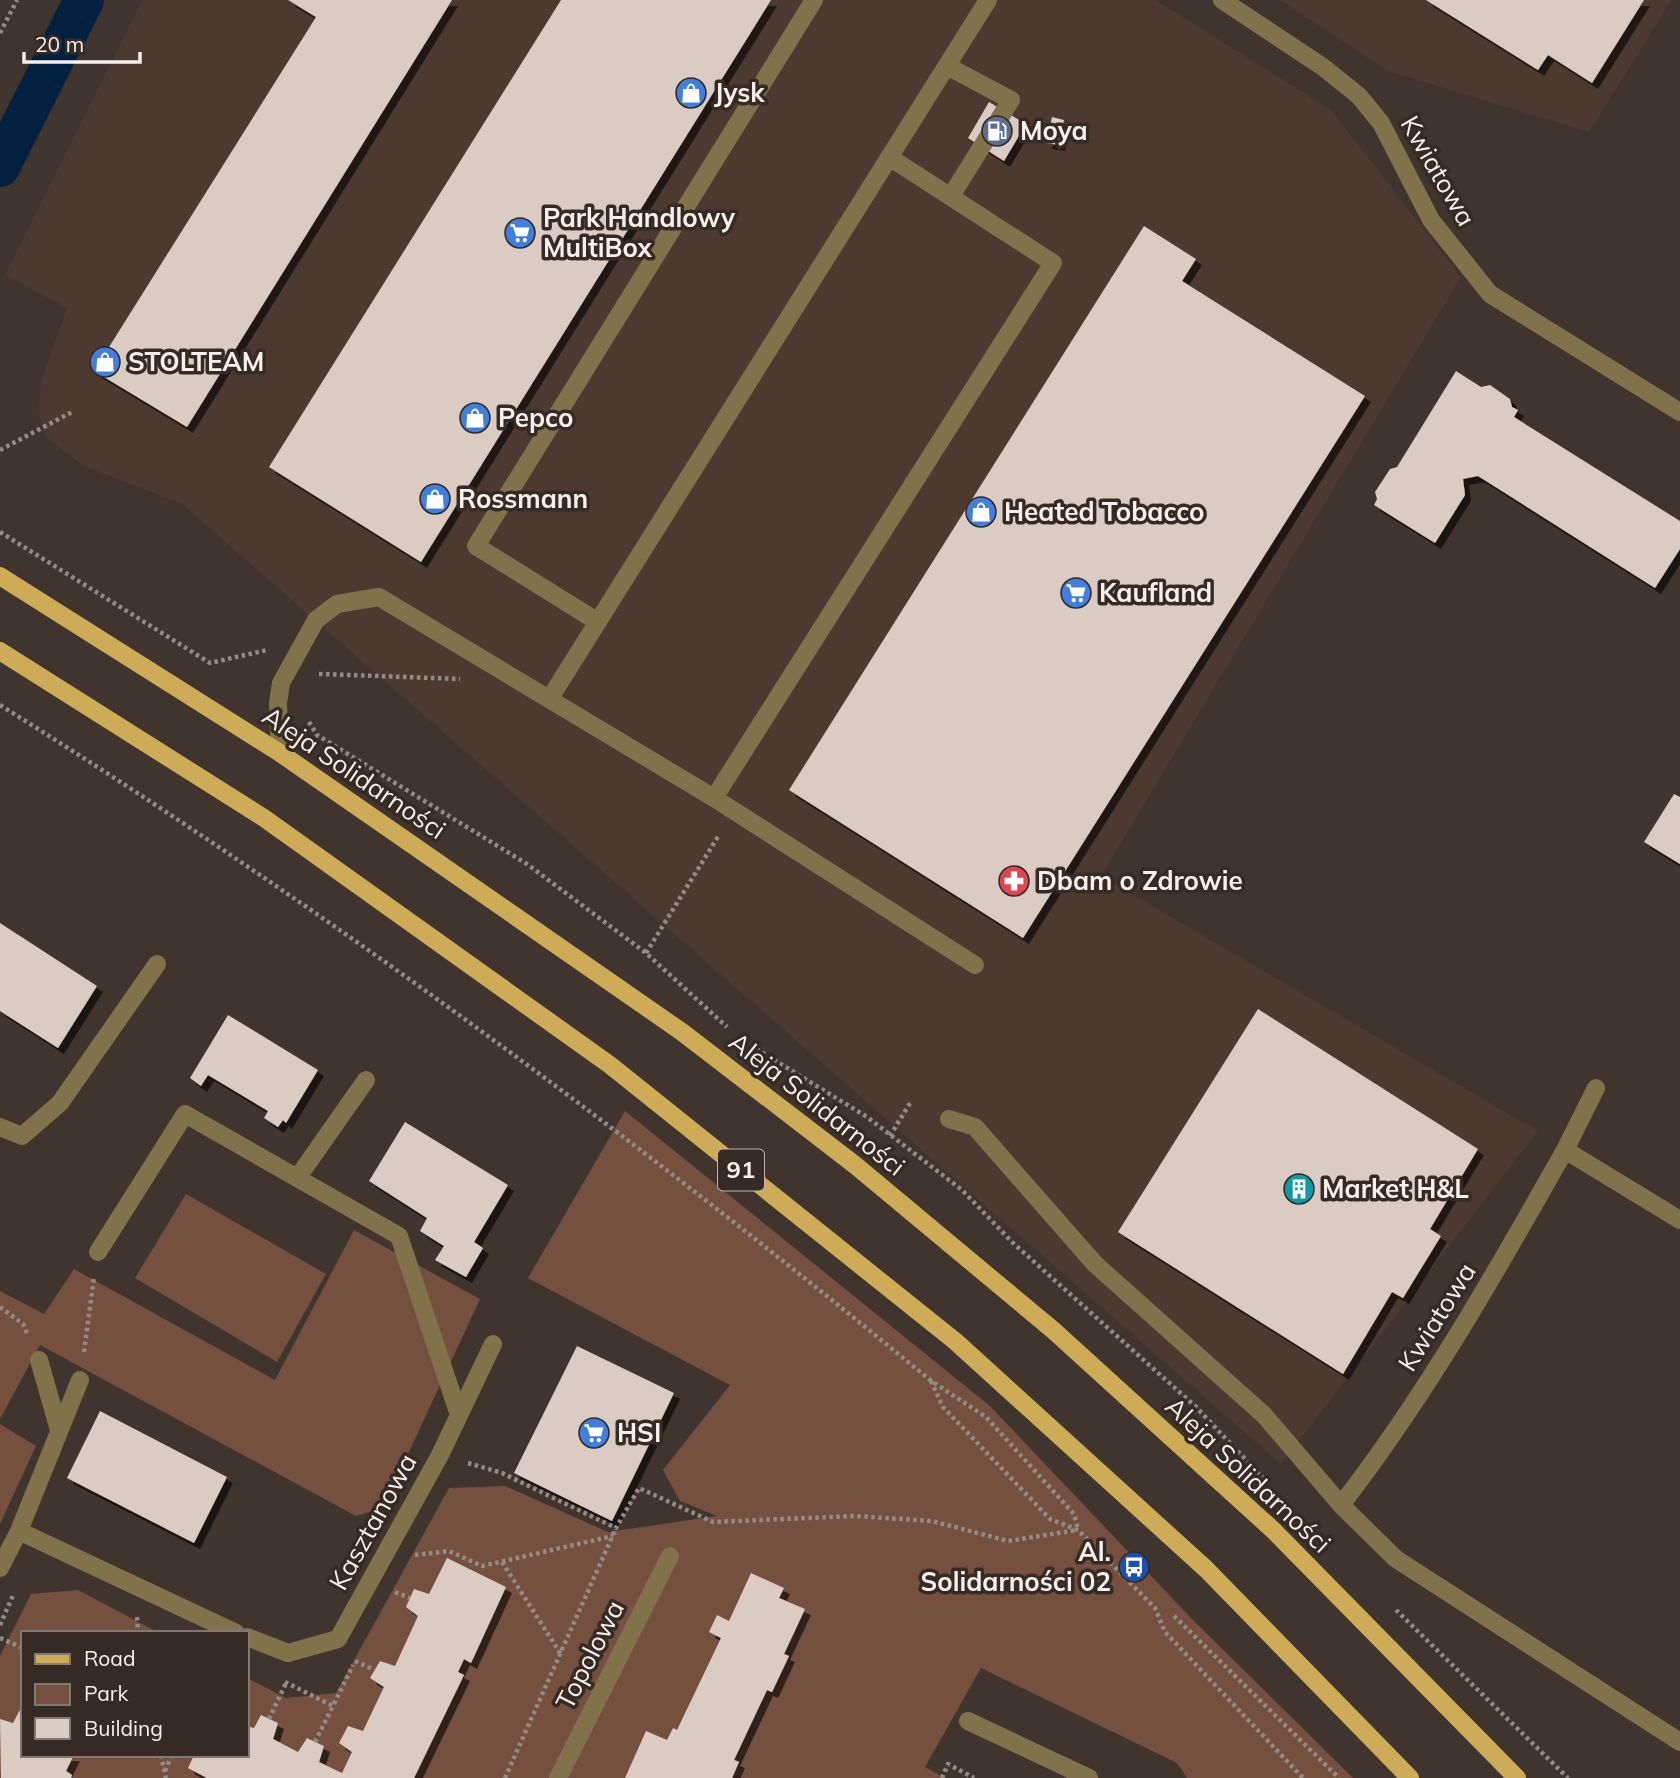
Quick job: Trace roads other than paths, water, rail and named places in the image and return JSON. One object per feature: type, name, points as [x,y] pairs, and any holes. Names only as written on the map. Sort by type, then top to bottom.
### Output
[{"type":"main road","name":"Aleja Solidarności","points":[[0,576],[279,753],[682,1032],[876,1182],[1053,1330],[1273,1530],[1517,1778]]},
{"type":"main road","name":"91","points":[[0,651],[264,818],[611,1065],[955,1341],[1206,1569],[1410,1778]]},
{"type":"street","points":[[598,622],[476,546],[814,0]]},
{"type":"street","points":[[550,698],[988,0]]},
{"type":"street","name":"Kwiatowa","points":[[1222,0],[1323,67],[1359,96],[1381,123],[1431,220],[1490,294],[1680,412]]},
{"type":"street","points":[[947,66],[1011,100],[951,196]]},
{"type":"street","points":[[714,797],[1053,264],[890,157]]},
{"type":"street","points":[[279,753],[278,703],[281,683],[316,620],[337,604],[379,597],[714,797],[975,965]]},
{"type":"street","points":[[0,1127],[22,1136],[60,1103],[157,964]]},
{"type":"street","points":[[298,1177],[366,1080]]},
{"type":"street","name":"Kwiatowa","points":[[1341,1505],[1386,1447],[1475,1308],[1565,1150],[1595,1088]]},
{"type":"street","points":[[97,1252],[185,1114],[399,1236],[459,1415]]},
{"type":"street","points":[[950,1119],[975,1127],[1095,1264],[1264,1415],[1341,1505],[1396,1559],[1680,1742]]},
{"type":"street","points":[[1565,1150],[1680,1220]]},
{"type":"street","name":"Kasztanowa","points":[[248,1637],[288,1653],[338,1639],[440,1455],[493,1344]]},
{"type":"street","points":[[39,1360],[59,1430]]},
{"type":"street","points":[[0,1567],[19,1531],[80,1380]]},
{"type":"street","points":[[19,1531],[232,1631]]},
{"type":"street","name":"Topolowa","points":[[558,1778],[670,1556]]},
{"type":"street","points":[[968,1720],[1089,1778]]},
{"type":"waterway","points":[[0,167],[84,0]]},
{"type":"place","name":"Jysk","points":[[691,93]]},
{"type":"place","name":"Moya","points":[[997,131]]},
{"type":"place","name":"Park Handlowy MultiBox","points":[[520,233]]},
{"type":"place","name":"STOLTEAM","points":[[105,362]]},
{"type":"place","name":"Pepco","points":[[475,418]]},
{"type":"place","name":"Rossmann","points":[[435,499]]},
{"type":"place","name":"Heated Tobacco","points":[[981,512]]},
{"type":"place","name":"Kaufland","points":[[1076,593]]},
{"type":"place","name":"Dbam o Zdrowie","points":[[1014,881]]},
{"type":"place","name":"Market H&L","points":[[1299,1189]]},
{"type":"place","name":"HSI","points":[[594,1433]]},
{"type":"place","name":"Al. Solidarności 02","points":[[1134,1567]]}]
